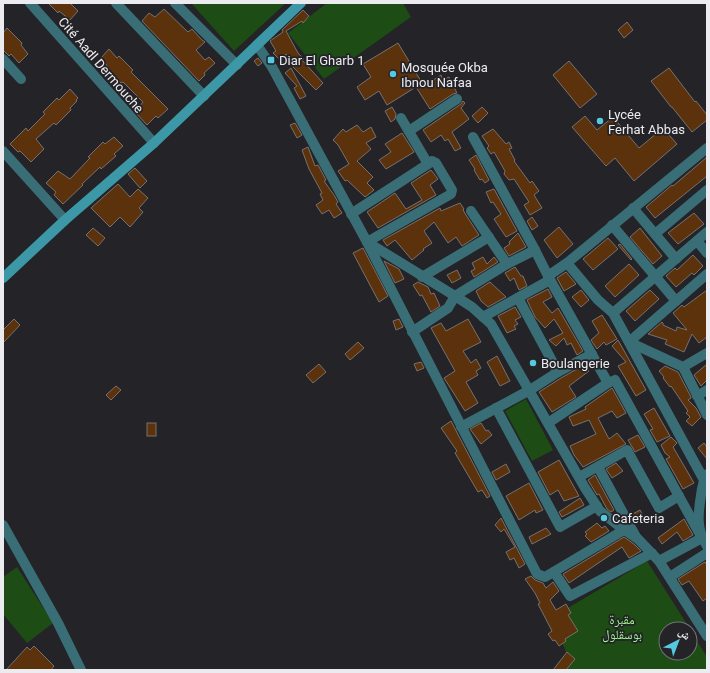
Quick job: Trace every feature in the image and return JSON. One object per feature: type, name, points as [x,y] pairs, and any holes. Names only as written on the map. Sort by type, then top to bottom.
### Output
[{"type":"main road","points":[[3,278],[65,220],[154,143],[301,3]]},
{"type":"street","name":"Cité Aadl Dermouche","points":[[30,3],[154,143]]},
{"type":"street","points":[[116,3],[204,96]]},
{"type":"street","points":[[175,3],[237,65]]},
{"type":"street","points":[[257,45],[272,67],[367,242],[537,574],[545,577],[624,530]]},
{"type":"street","points":[[3,59],[21,79]]},
{"type":"street","points":[[409,131],[456,99]]},
{"type":"street","points":[[401,118],[428,164]]},
{"type":"street","points":[[473,137],[536,250],[549,278],[608,383]]},
{"type":"street","points":[[483,317],[518,298],[549,278],[707,148]]},
{"type":"street","points":[[3,151],[65,220]]},
{"type":"street","points":[[351,214],[432,161],[436,163],[452,190],[451,194],[367,242]]},
{"type":"street","points":[[655,234],[707,190]]},
{"type":"street","points":[[633,208],[676,259]]},
{"type":"street","points":[[471,211],[507,264]]},
{"type":"street","points":[[612,225],[676,301]]},
{"type":"street","points":[[613,313],[707,232]]},
{"type":"street","points":[[422,277],[489,237]]},
{"type":"street","points":[[697,241],[707,253]]},
{"type":"street","points":[[367,242],[472,307],[491,324],[600,511],[638,539],[659,561],[707,634]]},
{"type":"street","points":[[412,332],[448,308],[455,296],[507,264],[536,250]]},
{"type":"street","points":[[567,263],[598,300],[613,313],[705,477],[698,516],[704,542]]},
{"type":"street","points":[[629,342],[707,274]]},
{"type":"street","points":[[518,298],[558,372]]},
{"type":"street","points":[[629,342],[683,367],[707,415]]},
{"type":"street","points":[[683,367],[707,353]]},
{"type":"street","points":[[462,427],[592,354]]},
{"type":"street","points":[[548,423],[608,383],[615,380],[704,542]]},
{"type":"street","points":[[697,396],[707,390]]},
{"type":"street","points":[[496,408],[560,527],[597,506]]},
{"type":"street","points":[[579,477],[627,450],[659,508],[679,496]]},
{"type":"street","points":[[598,466],[638,539]]},
{"type":"street","points":[[3,525],[58,623],[81,670]]},
{"type":"street","points":[[659,561],[704,542]]},
{"type":"street","points":[[554,572],[570,596],[652,553]]},
{"type":"street","points":[[670,577],[707,553]]},
{"type":"green space","points":[[191,3],[286,3],[234,51]]},
{"type":"green space","points":[[327,3],[403,3],[411,17],[324,79],[288,33]]},
{"type":"green space","points":[[526,399],[553,450],[532,461],[505,411]]},
{"type":"green space","name":"مقبرة بوسقلول","points":[[647,561],[685,621],[658,621],[658,661],[698,661],[698,643],[707,657],[707,670],[566,670],[571,663],[551,618]]},
{"type":"green space","points":[[17,567],[53,623],[27,643],[3,614],[3,577]]},
{"type":"building","points":[[48,3],[70,3],[78,11],[70,20],[59,11],[58,13]]},
{"type":"building","points":[[164,9],[188,32],[192,29],[205,42],[196,50],[205,60],[209,57],[215,63],[204,73],[205,75],[199,81],[142,21],[149,13],[155,17]]},
{"type":"building","points":[[303,10],[309,16],[303,23],[302,21],[286,31],[298,53],[304,59],[302,60],[323,83],[316,90],[293,67],[294,65],[286,54],[280,60],[273,53],[276,51],[270,41],[283,32],[282,30]]},
{"type":"building","points":[[627,22],[633,30],[624,38],[618,30]]},
{"type":"building","points":[[7,28],[22,43],[21,45],[28,54],[19,63],[11,54],[9,56],[3,50],[3,33]]},
{"type":"building","name":"Mosquée Okba Ibnou Nafaa","points":[[398,43],[424,86],[441,75],[443,80],[449,77],[457,93],[430,109],[416,87],[387,105],[379,91],[365,100],[357,87],[371,77],[363,64]]},
{"type":"building","points":[[109,49],[117,58],[119,56],[133,70],[131,72],[168,109],[158,118],[156,116],[147,125],[135,112],[143,102],[106,68],[108,67],[101,58]]},
{"type":"building","points":[[258,58],[262,63],[258,66],[254,61]]},
{"type":"building","points":[[569,61],[597,94],[580,108],[553,75]]},
{"type":"building","points":[[291,68],[306,96],[300,99],[294,88],[297,86],[285,73]]},
{"type":"building","points":[[669,68],[707,115],[707,120],[692,132],[651,81]]},
{"type":"building","points":[[70,89],[78,98],[76,100],[77,101],[70,108],[71,110],[56,125],[54,123],[36,139],[44,149],[31,162],[10,144],[26,128],[28,131],[45,114],[43,112],[57,98],[59,100]]},
{"type":"building","points":[[463,101],[465,103],[461,108],[469,119],[452,132],[461,148],[455,151],[448,139],[445,141],[441,135],[431,142],[423,130],[461,104]]},
{"type":"building","points":[[392,107],[396,114],[395,119],[391,122],[385,111]]},
{"type":"building","points":[[482,107],[488,113],[478,123],[472,116]]},
{"type":"building","points":[[585,116],[597,130],[613,117],[639,148],[663,128],[677,144],[634,181],[615,158],[606,166],[572,127]]},
{"type":"building","points":[[295,123],[302,135],[297,138],[290,125]]},
{"type":"building","points":[[357,125],[363,132],[371,127],[376,137],[366,143],[371,149],[357,161],[373,177],[367,183],[374,190],[365,197],[347,180],[345,181],[338,171],[349,164],[338,145],[333,140],[343,129],[346,132]]},
{"type":"building","points":[[493,129],[506,144],[509,142],[512,148],[509,149],[515,160],[514,161],[530,183],[532,181],[539,191],[534,195],[542,208],[530,215],[524,205],[529,202],[514,179],[509,180],[504,174],[505,171],[494,152],[491,154],[487,148],[489,146],[482,136]]},
{"type":"building","points":[[402,133],[414,152],[386,169],[379,160],[391,152],[385,144]]},
{"type":"building","points":[[114,137],[123,146],[114,154],[116,156],[101,169],[100,167],[63,204],[54,195],[56,192],[46,183],[58,171],[70,179],[90,158],[88,157],[103,142],[105,144]]},
{"type":"building","points":[[308,147],[315,166],[318,165],[326,180],[324,181],[338,202],[336,204],[342,213],[334,218],[329,210],[322,214],[316,205],[323,200],[320,194],[322,193],[309,169],[302,150]]},
{"type":"building","points":[[476,155],[489,180],[485,183],[482,179],[480,180],[469,160]]},
{"type":"building","points":[[707,157],[707,176],[655,218],[646,207]]},
{"type":"building","points":[[135,168],[147,181],[140,188],[128,174]]},
{"type":"building","points":[[431,170],[438,179],[430,185],[436,195],[378,228],[367,212],[395,193],[406,209],[422,200],[411,183]]},
{"type":"building","points":[[118,184],[130,197],[138,189],[148,198],[139,208],[143,212],[130,227],[120,217],[110,227],[91,208]]},
{"type":"building","points":[[494,189],[517,231],[506,237],[494,219],[501,214],[493,202],[491,203],[486,192]]},
{"type":"building","points":[[460,203],[479,235],[462,246],[456,237],[448,243],[434,222],[424,231],[432,243],[423,249],[424,250],[412,260],[395,240],[387,246],[383,240],[440,208],[441,211]]},
{"type":"building","points":[[694,213],[704,224],[678,244],[668,233]]},
{"type":"building","points":[[532,217],[538,226],[532,230],[527,221]]},
{"type":"building","points":[[559,227],[573,244],[557,258],[544,240]]},
{"type":"building","points":[[93,228],[105,238],[98,246],[86,235]]},
{"type":"building","points":[[640,228],[662,256],[653,264],[630,237]]},
{"type":"building","points":[[518,233],[526,247],[509,256],[504,248],[510,244],[509,242]]},
{"type":"building","points":[[608,238],[618,249],[593,270],[583,259]]},
{"type":"building","points":[[620,244],[632,259],[631,260],[618,245]]},
{"type":"building","points":[[363,248],[388,296],[379,302],[353,253]]},
{"type":"building","points":[[693,255],[703,266],[694,275],[692,273],[676,287],[666,276],[675,268],[677,270]]},
{"type":"building","points":[[483,257],[487,264],[494,257],[498,262],[474,277],[471,271],[475,269],[472,263]]},
{"type":"building","points":[[384,261],[399,269],[404,279],[395,283]]},
{"type":"building","points":[[629,264],[639,275],[615,297],[605,286]]},
{"type":"building","points":[[515,267],[521,276],[523,276],[527,286],[519,290],[514,278],[510,281],[505,273]]},
{"type":"building","points":[[457,270],[461,278],[452,283],[447,275]]},
{"type":"building","points":[[566,272],[576,284],[564,291],[557,278]]},
{"type":"building","points":[[418,282],[428,287],[431,294],[434,293],[440,306],[431,312],[422,295],[420,296],[413,285]]},
{"type":"building","points":[[490,282],[506,297],[488,307],[481,301],[476,291]]},
{"type":"building","points":[[548,289],[552,297],[543,302],[552,313],[558,308],[583,351],[577,355],[571,343],[567,345],[564,338],[556,346],[549,340],[563,333],[554,319],[545,328],[535,317],[527,300]]},
{"type":"building","points":[[581,290],[589,300],[581,307],[572,297]]},
{"type":"building","points":[[650,290],[659,299],[635,321],[626,311]]},
{"type":"building","points":[[707,290],[707,337],[699,343],[692,334],[684,352],[665,344],[667,340],[648,334],[662,322],[663,325],[676,331],[677,327],[687,330],[673,313],[682,305],[684,307]]},
{"type":"building","points":[[515,307],[521,317],[515,320],[518,324],[514,326],[516,329],[507,333],[498,316]]},
{"type":"building","points":[[602,315],[617,339],[606,345],[604,342],[597,349],[591,340],[599,333],[592,321]]},
{"type":"building","points":[[14,319],[20,325],[3,343],[3,330]]},
{"type":"building","points":[[399,319],[403,327],[396,330],[393,321]]},
{"type":"building","points":[[468,319],[481,342],[463,351],[471,363],[476,359],[481,368],[476,371],[478,375],[466,382],[478,403],[465,411],[444,378],[455,371],[431,328],[441,323],[446,331]]},
{"type":"building","points":[[618,340],[646,390],[636,396],[618,366],[626,362],[612,346]]},
{"type":"building","points":[[358,342],[364,348],[350,360],[345,354]]},
{"type":"building","points":[[497,356],[510,381],[500,386],[487,362]]},
{"type":"building","points":[[421,362],[424,368],[417,371],[414,364]]},
{"type":"building","points":[[319,364],[326,372],[313,383],[306,375]]},
{"type":"building","points":[[707,364],[707,380],[701,386],[694,375]]},
{"type":"building","points":[[584,365],[589,371],[569,386],[576,397],[552,412],[539,392]]},
{"type":"building","points":[[665,366],[678,372],[691,397],[688,400],[696,408],[701,417],[692,426],[686,421],[690,417],[686,413],[688,411],[659,371]]},
{"type":"building","points":[[116,386],[121,390],[111,400],[106,395]]},
{"type":"building","points":[[612,388],[626,413],[617,418],[612,411],[598,418],[609,439],[617,433],[626,444],[583,467],[574,455],[570,446],[596,434],[589,420],[573,426],[569,417],[586,409],[585,407]]},
{"type":"building","points":[[654,408],[670,436],[657,442],[650,430],[653,429],[644,414]]},
{"type":"building","points":[[451,421],[490,496],[487,498],[482,490],[478,492],[455,453],[457,451],[441,428]]},
{"type":"building","points":[[147,423],[156,423],[156,436],[147,436]]},
{"type":"building","points":[[481,423],[486,431],[488,430],[492,435],[481,444],[470,429]]},
{"type":"building","points":[[638,435],[645,447],[635,452],[628,440]]},
{"type":"building","points":[[671,437],[677,443],[673,447],[694,483],[683,489],[666,459],[670,457],[665,453],[661,445]]},
{"type":"building","points":[[704,443],[707,447],[707,459],[698,448]]},
{"type":"building","points":[[559,460],[579,496],[564,501],[558,490],[550,495],[538,472]]},
{"type":"building","points":[[616,463],[623,471],[612,478],[606,469]]},
{"type":"building","points":[[506,464],[510,472],[496,480],[492,472]]},
{"type":"building","points":[[595,475],[614,510],[611,512],[607,509],[599,494],[597,495],[588,480]]},
{"type":"building","points":[[529,483],[543,510],[536,513],[535,510],[519,520],[506,496]]},
{"type":"building","points":[[580,498],[584,505],[562,517],[559,512]]},
{"type":"building","points":[[640,510],[644,517],[635,522],[631,515]]},
{"type":"building","points":[[501,518],[525,564],[519,568],[514,558],[510,560],[506,552],[515,547],[504,529],[501,532],[495,525]]},
{"type":"building","points":[[684,519],[693,535],[683,541],[677,532],[662,544],[658,538]]},
{"type":"building","points":[[597,523],[602,528],[605,526],[609,531],[591,542],[585,536],[587,534],[585,532]]},
{"type":"building","points":[[546,528],[551,534],[532,544],[529,537]]},
{"type":"building","points":[[624,537],[641,551],[629,558],[622,547],[569,583],[563,574]]},
{"type":"building","points":[[705,562],[707,565],[707,598],[703,601],[689,581],[682,585],[678,579]]},
{"type":"building","points":[[531,576],[535,580],[543,583],[546,588],[553,582],[559,591],[550,600],[556,610],[566,604],[571,613],[568,615],[578,631],[565,639],[566,641],[559,646],[548,634],[552,631],[538,604],[540,603],[535,593],[525,579]]},
{"type":"building","points":[[34,646],[54,666],[51,670],[6,670],[27,647],[30,650]]},
{"type":"building","points":[[567,652],[575,659],[566,670],[553,670]]},
{"type":"place","name":"Diar El Gharb 1","points":[[271,60]]},
{"type":"place","name":"Mosquée Okba Ibnou Nafaa","points":[[393,74]]},
{"type":"place","name":"Lycée Ferhat Abbas","points":[[600,121]]},
{"type":"place","name":"Boulangerie","points":[[533,363]]},
{"type":"place","name":"Cafeteria","points":[[604,518]]}]
